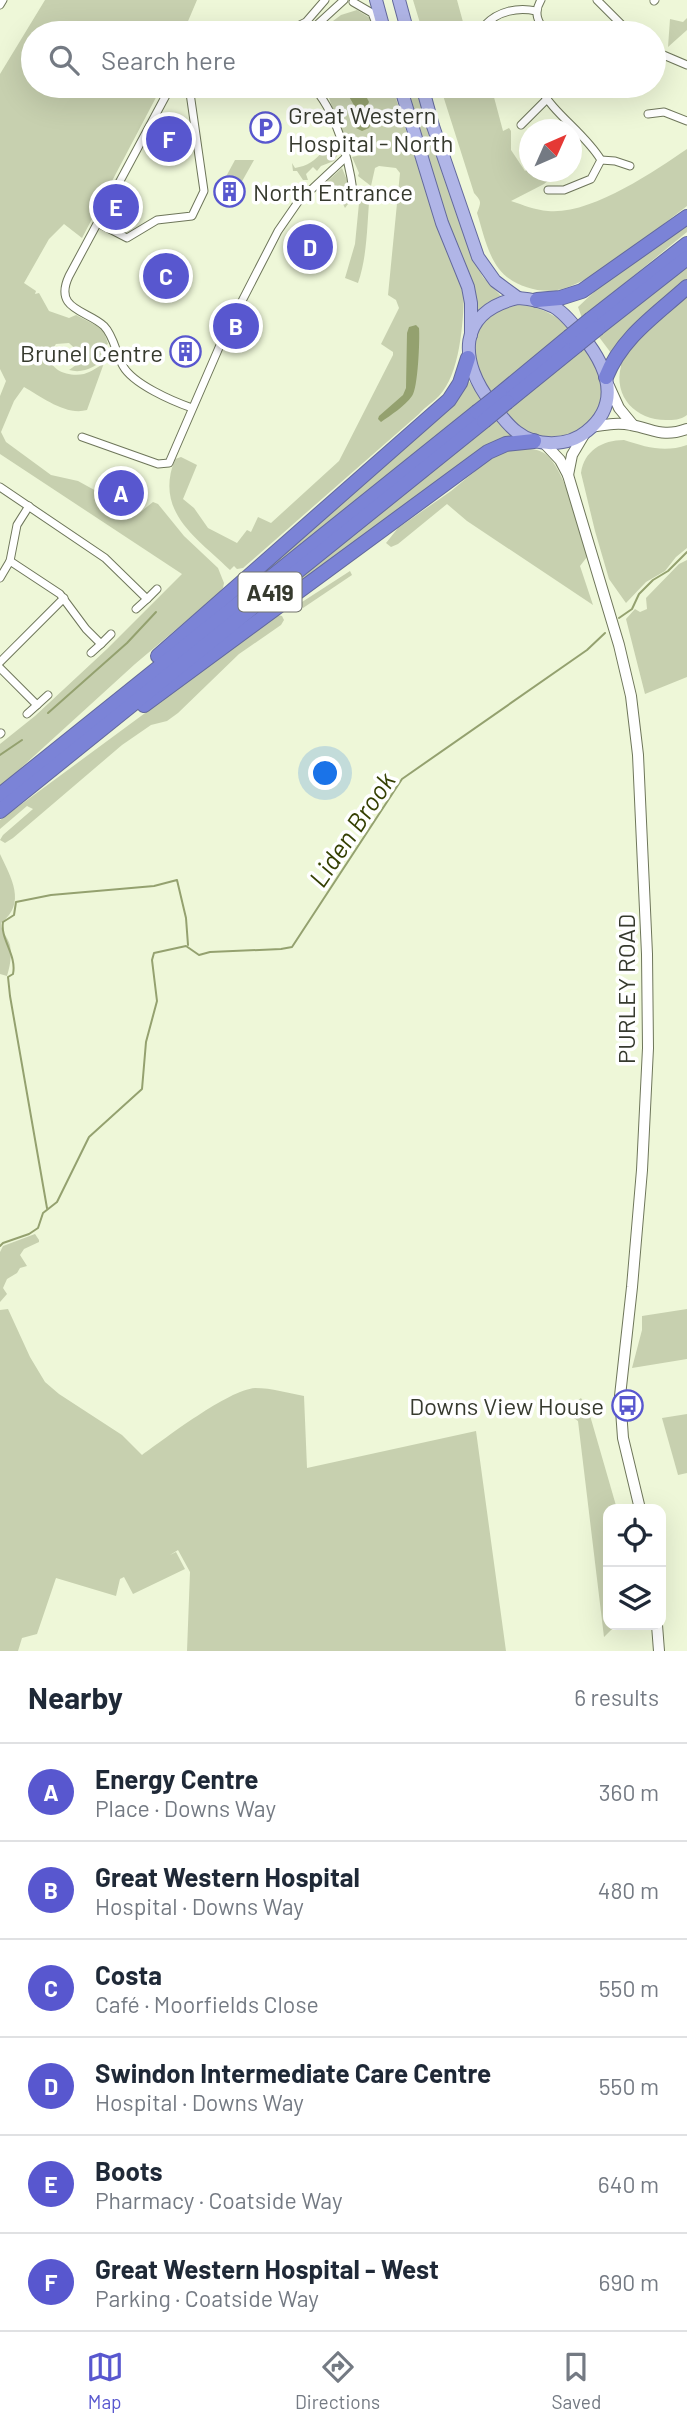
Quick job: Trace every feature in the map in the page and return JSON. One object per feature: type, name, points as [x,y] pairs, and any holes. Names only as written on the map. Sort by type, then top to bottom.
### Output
[{"type":"highway","points":[[537,300],[566,297],[588,287],[687,217]]},
{"type":"highway","name":"A419","points":[[0,795],[573,342],[687,244]]},
{"type":"highway","name":"A419","points":[[595,324],[687,258]]},
{"type":"highway","points":[[607,380],[614,360],[628,340],[687,287]]},
{"type":"highway","name":"A419","points":[[62,745],[224,597],[449,400],[460,383],[468,358]]},
{"type":"highway","name":"A419","points":[[0,811],[480,416]]},
{"type":"highway","name":"A419","points":[[58,765],[91,744],[488,452],[506,444],[539,442]]},
{"type":"main road","points":[[376,0],[380,21]]},
{"type":"main road","points":[[404,98],[438,212],[468,287],[471,303],[468,358],[476,382],[491,403],[515,430],[539,442],[563,442],[588,430],[612,423],[633,425],[661,434],[687,429]]},
{"type":"main road","points":[[425,98],[478,257],[495,281],[518,298]]},
{"type":"main road","points":[[471,336],[488,311],[504,302],[518,298],[537,300],[558,310],[573,324],[600,359],[620,409],[633,425]]},
{"type":"main road","points":[[569,475],[570,458],[605,406],[607,380]]},
{"type":"main road","name":"PURLEY ROAD","points":[[539,442],[560,460],[569,475],[619,645],[631,696],[638,755],[648,954],[648,1048],[641,1182],[620,1396],[623,1438],[639,1504]]},
{"type":"main road","points":[[657,1630],[659,1651]]},
{"type":"street","points":[[0,5],[3,0]]},
{"type":"street","points":[[307,21],[325,0]]},
{"type":"street","points":[[392,0],[401,5]]},
{"type":"street","points":[[539,21],[536,11],[541,0]]},
{"type":"street","points":[[597,0],[617,21]]},
{"type":"street","points":[[321,21],[342,2],[356,1],[373,15],[376,21]]},
{"type":"street","points":[[488,21],[502,12],[528,9],[536,11]]},
{"type":"street","points":[[666,56],[687,65]]},
{"type":"street","points":[[165,98],[66,283],[65,294],[74,309],[104,326],[121,364],[131,376],[164,396],[192,408]]},
{"type":"street","points":[[98,223],[127,238],[157,220],[192,216],[204,191],[191,98]]},
{"type":"street","points":[[321,98],[330,110],[353,191]]},
{"type":"street","points":[[527,119],[547,99],[588,139],[601,160]]},
{"type":"street","points":[[648,114],[664,112],[686,123]]},
{"type":"street","points":[[82,437],[153,463],[166,464],[173,458],[227,328],[284,220],[307,192],[345,158]]},
{"type":"street","points":[[601,160],[630,166]]},
{"type":"street","points":[[548,190],[564,190],[591,178],[601,160]]},
{"type":"street","points":[[0,487],[105,558],[146,599]]},
{"type":"street","points":[[0,578],[10,561],[16,529],[29,506]]},
{"type":"street","points":[[10,561],[64,598],[86,629],[101,644]]},
{"type":"street","points":[[136,609],[156,589]]},
{"type":"street","points":[[0,662],[64,598]]},
{"type":"street","points":[[92,653],[111,634]]},
{"type":"street","points":[[0,667],[37,705]]},
{"type":"street","points":[[27,714],[48,695]]},
{"type":"shaded area","points":[[45,0],[197,0],[188,21],[32,21]]},
{"type":"shaded area","points":[[413,0],[457,0],[463,21],[419,21]]},
{"type":"shaded area","points":[[357,10],[371,21],[333,21],[341,15]]},
{"type":"shaded area","points":[[687,18],[687,30],[668,47],[670,19],[683,22]]},
{"type":"shaded area","points":[[21,39],[21,98],[156,98],[82,238],[64,224],[49,239],[24,283],[36,291],[35,294],[39,293],[49,311],[69,318],[76,315],[103,329],[108,344],[106,357],[89,369],[69,370],[76,365],[78,358],[69,343],[56,344],[49,354],[56,369],[72,375],[87,373],[104,363],[87,410],[63,408],[24,387],[14,401],[1,432],[6,442],[51,475],[78,481],[138,514],[153,502],[158,504],[184,536],[218,568],[224,583],[218,594],[135,664],[0,787],[0,744],[35,716],[107,649],[182,574],[0,454],[0,396],[6,381],[0,369],[0,74]]},
{"type":"shaded area","points":[[329,98],[396,98],[464,295],[456,362],[446,387],[439,396],[243,568],[237,569],[234,566],[230,570],[192,534],[174,509],[170,478],[175,459],[181,457],[197,465],[183,499],[194,508],[208,528],[237,543],[247,530],[251,532],[258,517],[271,523],[339,461],[393,355],[393,352],[381,344],[399,308],[396,300],[388,295],[400,173],[396,168],[379,166],[375,168],[371,186],[358,176],[352,157],[375,152],[372,142],[354,147],[344,141]]},
{"type":"shaded area","points":[[350,98],[367,98],[367,106],[373,120],[369,128],[362,131],[356,128],[355,107]]},
{"type":"shaded area","points":[[408,98],[421,98],[475,263],[483,277],[501,296],[476,313]]},
{"type":"shaded area","points":[[444,98],[494,98],[503,131],[509,128],[511,131],[511,150],[519,162],[519,182],[546,182],[511,201],[548,211],[583,206],[602,199],[687,149],[687,206],[594,275],[554,291],[528,288],[511,280],[499,269],[488,249],[477,213],[480,200],[474,193]]},
{"type":"shaded area","points":[[323,151],[335,156],[338,154],[334,161],[321,166],[317,171],[313,167],[306,174],[308,180],[303,180],[297,171],[293,171],[292,163],[295,168],[303,166]]},
{"type":"shaded area","points":[[235,160],[254,160],[236,192],[222,184]]},
{"type":"shaded area","points":[[342,168],[349,185],[348,204],[345,208],[335,194],[326,196],[320,192],[322,186]]},
{"type":"shaded area","points":[[357,186],[370,191],[365,249],[358,283],[345,278],[355,244],[360,193]]},
{"type":"shaded area","points":[[687,220],[687,232],[582,318],[578,307],[594,292],[592,290]]},
{"type":"shaded area","points":[[687,267],[687,281],[611,353],[599,337]]},
{"type":"shaded area","points":[[687,293],[687,415],[674,420],[655,419],[629,405],[620,388],[619,362],[627,349]]},
{"type":"shaded area","points":[[513,305],[543,310],[570,327],[562,333],[564,336],[501,387],[499,385],[489,393],[474,366],[475,338],[481,325],[495,311]]},
{"type":"shaded area","points":[[416,325],[419,328],[419,342],[414,392],[406,403],[381,422],[379,416],[403,395],[406,388],[407,333],[409,327]]},
{"type":"shaded area","points":[[586,347],[594,360],[601,387],[596,413],[576,432],[557,438],[538,437],[521,431],[505,413],[514,406],[512,403],[574,352],[577,355]]},
{"type":"shaded area","points":[[468,380],[482,399],[197,629],[455,403]]},
{"type":"shaded area","points":[[497,418],[515,437],[181,671]]},
{"type":"shaded area","points":[[624,440],[663,449],[687,445],[687,548],[665,571],[646,582],[626,603],[609,579],[581,473],[586,459],[595,448],[608,442]]},
{"type":"shaded area","points":[[534,449],[544,453],[558,470],[586,548],[587,557],[580,566],[593,605],[467,521],[447,504],[398,544],[391,547],[386,543],[398,528],[451,491],[491,458],[502,451]]},
{"type":"shaded area","points":[[687,560],[687,677],[645,694],[626,619],[635,609],[640,612],[647,609],[646,598],[679,564]]},
{"type":"shaded area","points":[[350,571],[352,575],[303,608],[300,606],[302,602]]},
{"type":"shaded area","points":[[278,615],[284,620],[281,625],[239,654],[178,713],[167,721],[151,725],[122,745],[13,838],[5,843],[0,840],[33,809],[27,806],[0,829],[0,820]]},
{"type":"shaded area","points":[[0,854],[12,881],[15,899],[9,915],[1,923],[11,949],[7,976],[0,974]]},
{"type":"shaded area","points":[[35,1234],[39,1242],[24,1249],[20,1255],[27,1266],[20,1268],[7,1279],[3,1288],[7,1294],[0,1302],[0,1252],[3,1246]]},
{"type":"shaded area","points":[[8,1309],[45,1382],[122,1435],[142,1455],[229,1397],[255,1388],[304,1396],[307,1468],[476,1431],[506,1651],[187,1651],[190,1572],[178,1550],[170,1555],[176,1552],[185,1569],[133,1594],[124,1577],[120,1579],[116,1596],[56,1578],[37,1634],[22,1638],[18,1651],[0,1651],[0,1310]]},
{"type":"shaded area","points":[[687,1309],[687,1359],[632,1368],[642,1330],[642,1316]]},
{"type":"shaded area","points":[[581,1398],[589,1412],[616,1504],[603,1504],[603,1629],[578,1421],[564,1411]]},
{"type":"shaded area","points":[[687,1414],[687,1473],[678,1475],[662,1418]]},
{"type":"waterway","name":"Liden Brook","points":[[619,618],[632,609],[639,594],[653,580],[668,571],[687,552]]},
{"type":"waterway","points":[[48,713],[127,643],[156,612]]},
{"type":"waterway","name":"Liden Brook","points":[[0,1246],[38,1228],[43,1213],[57,1202],[89,1137],[142,1089],[146,1042],[157,1001],[152,960],[154,953],[186,946],[199,955],[292,947],[402,779],[587,650],[605,633]]},
{"type":"waterway","points":[[0,755],[22,740]]},
{"type":"waterway","name":"Liden Brook","points":[[47,1208],[10,996],[8,977],[13,974],[14,967],[4,935],[3,922],[14,915],[16,902],[51,895],[154,886],[177,880],[186,918],[188,945]]},
{"type":"place","name":"Great Western Hospital - North","points":[[265,128]]},
{"type":"place","name":"Great Western Hospital - West","points":[[169,139]]},
{"type":"place","name":"North Entrance","points":[[230,191]]},
{"type":"place","name":"Boots","points":[[116,207]]},
{"type":"place","name":"Swindon Intermediate Care Centre","points":[[310,247]]},
{"type":"place","name":"Costa","points":[[166,276]]},
{"type":"place","name":"Great Western Hospital","points":[[236,326]]},
{"type":"place","name":"Brunel Centre","points":[[186,352]]},
{"type":"place","name":"Energy Centre","points":[[121,493]]},
{"type":"place","name":"Downs View House","points":[[627,1405]]}]
